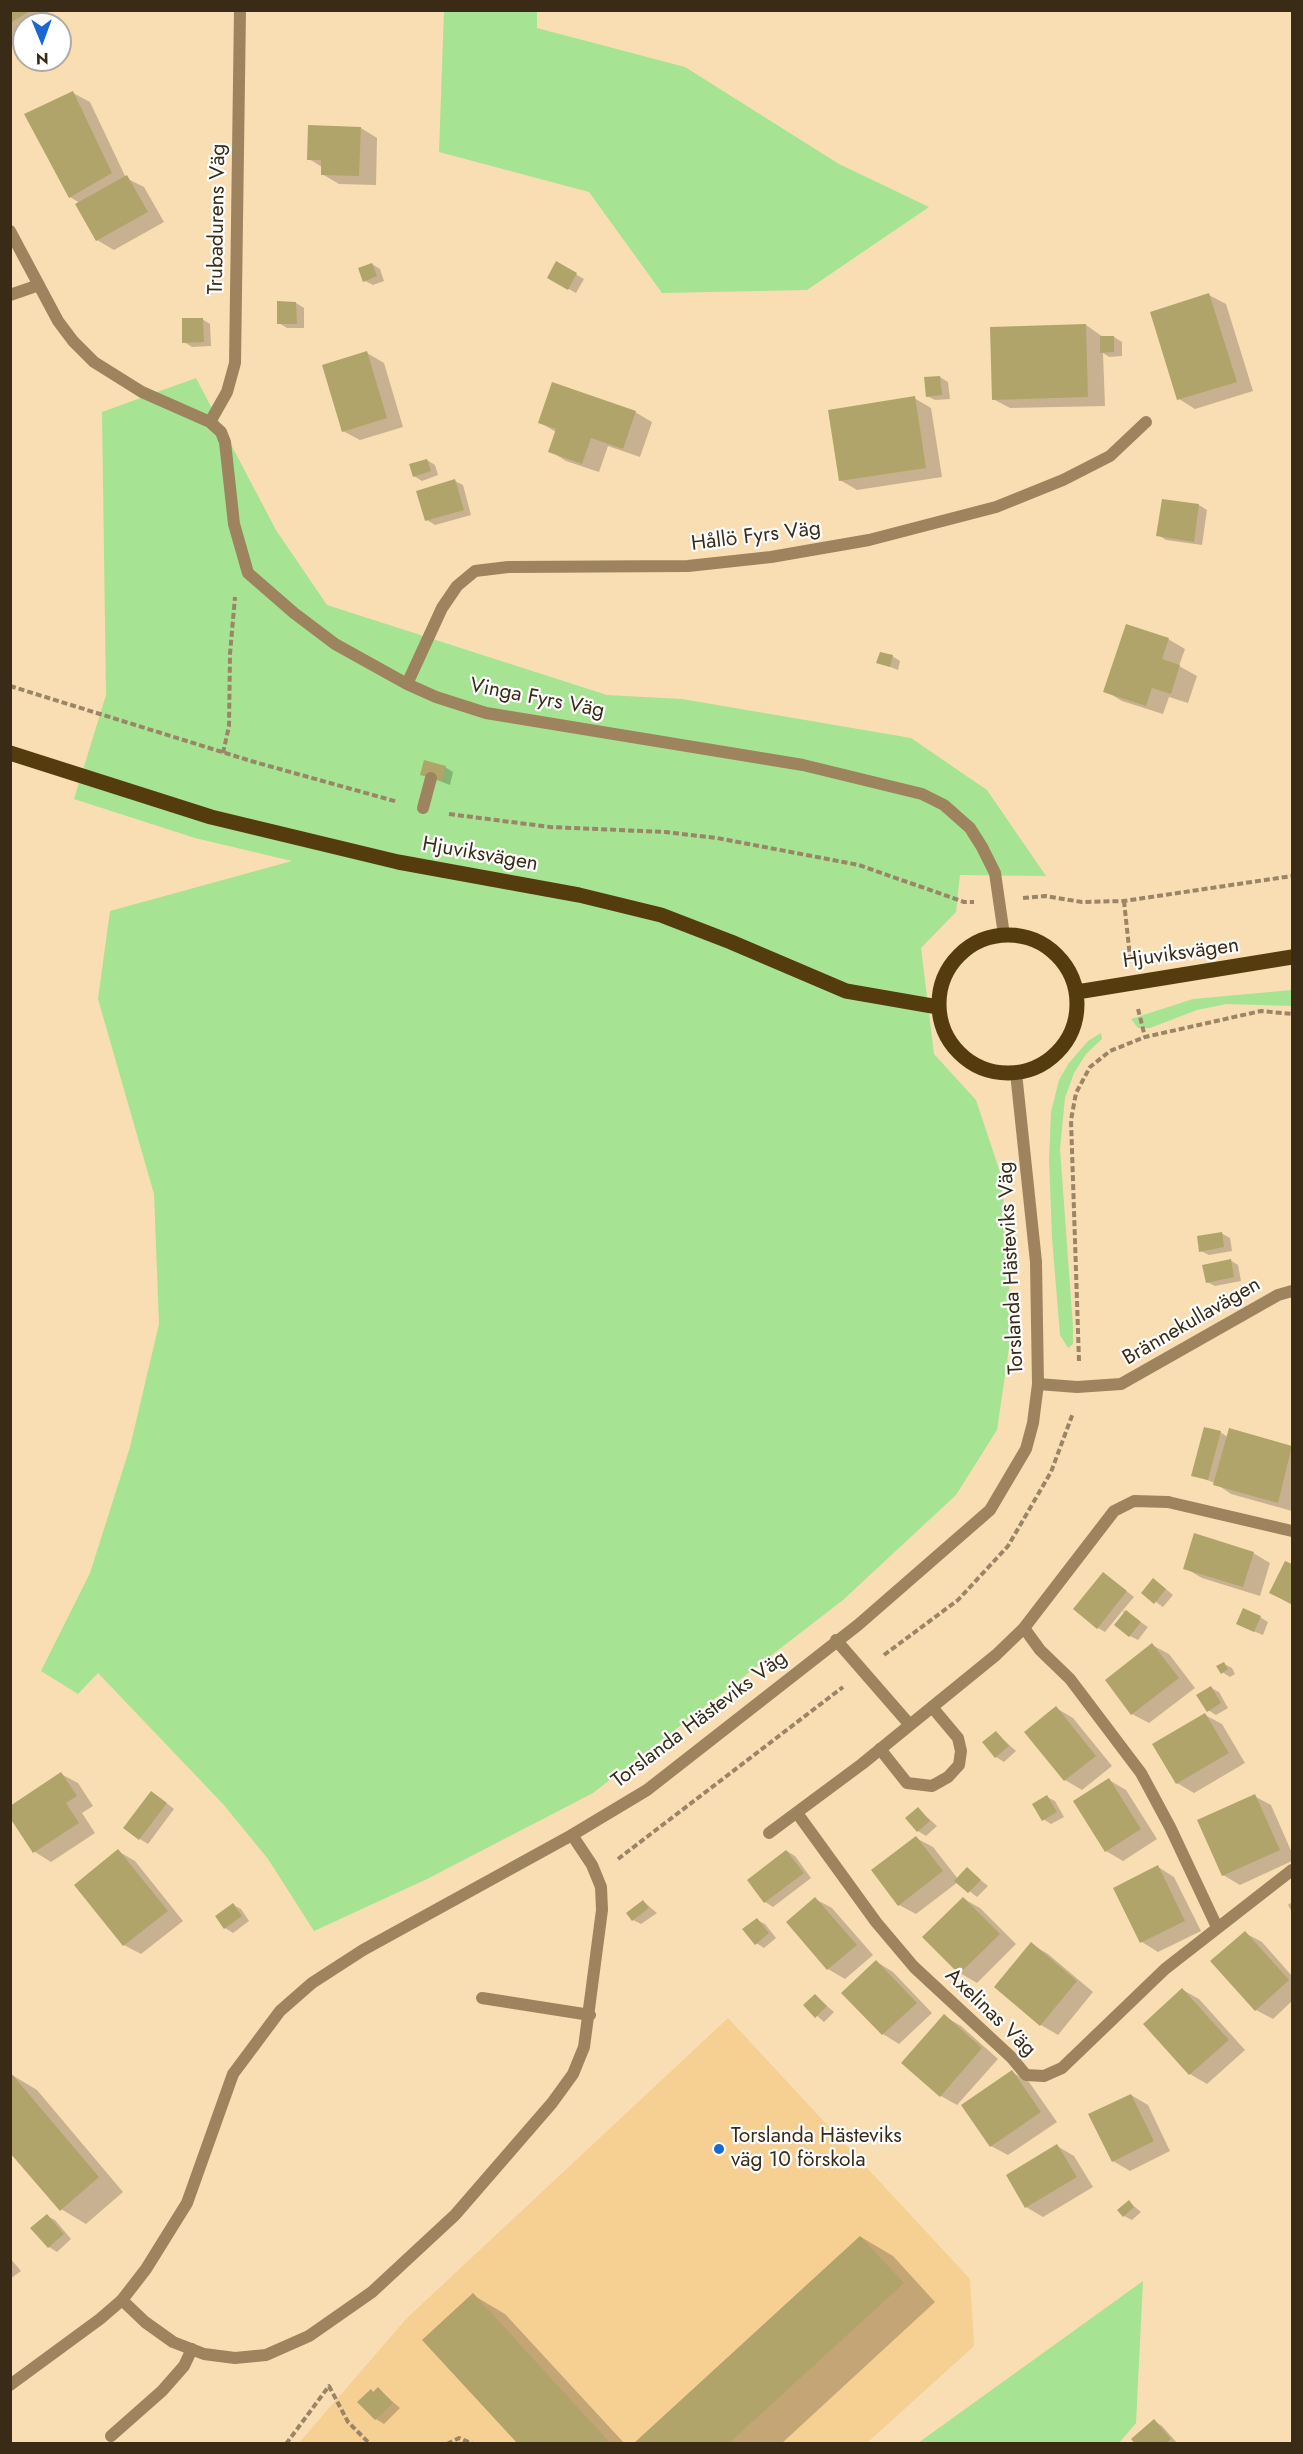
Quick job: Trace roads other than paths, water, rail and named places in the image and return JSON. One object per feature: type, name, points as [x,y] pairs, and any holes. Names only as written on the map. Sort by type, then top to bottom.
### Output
[{"type":"main road","name":"Hjuviksvägen","points":[[10,753],[212,817],[398,861],[579,895],[661,915],[846,991],[939,1007]]},
{"type":"main road","points":[[1004,935],[1029,938],[1051,950],[1068,968],[1077,992],[1074,1026],[1064,1046],[1047,1062],[1016,1073],[987,1071],[962,1057],[945,1034],[939,1007],[942,983],[952,962],[970,946],[992,936],[1004,935]]},
{"type":"main road","name":"Hjuviksvägen","points":[[1077,992],[1293,957]]},
{"type":"street","name":"Trubadurens Väg","points":[[210,422],[227,392],[235,363],[240,10]]},
{"type":"street","points":[[10,231],[58,321],[73,341],[94,362],[142,392],[210,422]]},
{"type":"street","points":[[10,295],[39,285]]},
{"type":"street","name":"Vinga Fyrs Väg","points":[[210,422],[225,442],[234,524],[248,573],[294,614],[334,644],[436,698],[486,713],[803,765],[922,794],[944,805],[969,828],[995,873],[1004,935]]},
{"type":"street","name":"Hållö Fyrs Väg","points":[[407,684],[441,608],[458,586],[475,571],[508,567],[688,566],[771,557],[869,540],[996,507],[1063,480],[1110,456],[1146,422]]},
{"type":"street","points":[[423,808],[431,778]]},
{"type":"street","name":"Torslanda Hästeviks Väg","points":[[10,2385],[100,2319],[122,2300],[146,2269],[187,2203],[233,2074],[280,2012],[312,1983],[363,1950],[572,1835],[647,1790],[928,1566],[990,1510],[1026,1449],[1033,1423],[1038,1384],[1036,1262],[1016,1073]]},
{"type":"street","name":"Brännekullavägen","points":[[1038,1384],[1077,1387],[1121,1384],[1278,1295],[1293,1292]]},
{"type":"street","points":[[769,1833],[910,1725],[1024,1628],[1114,1511],[1134,1501],[1168,1502],[1293,1531]]},
{"type":"street","points":[[1024,1628],[1040,1650],[1070,1679],[1141,1773],[1170,1827],[1217,1928]]},
{"type":"street","points":[[836,1640],[910,1725]]},
{"type":"street","points":[[880,1749],[907,1783],[932,1786],[948,1777],[959,1765],[961,1751],[957,1738],[932,1707]]},
{"type":"street","name":"Axelinas Väg","points":[[796,1813],[850,1888],[914,1966],[1011,2057],[1026,2075],[1044,2076],[1062,2068],[1165,1969],[1293,1870]]},
{"type":"street","points":[[122,2300],[145,2322],[173,2342],[204,2354],[235,2358],[266,2355],[309,2336],[372,2292],[454,2215],[552,2103],[573,2074],[584,2047],[603,1910],[601,1887],[592,1865],[572,1835]]},
{"type":"street","points":[[482,1998],[590,2014]]},
{"type":"street","points":[[111,2436],[162,2391],[184,2366],[192,2349]]},
{"type":"place","name":"Torslanda Hästeviks väg 10 förskola","points":[[719,2149]]}]
